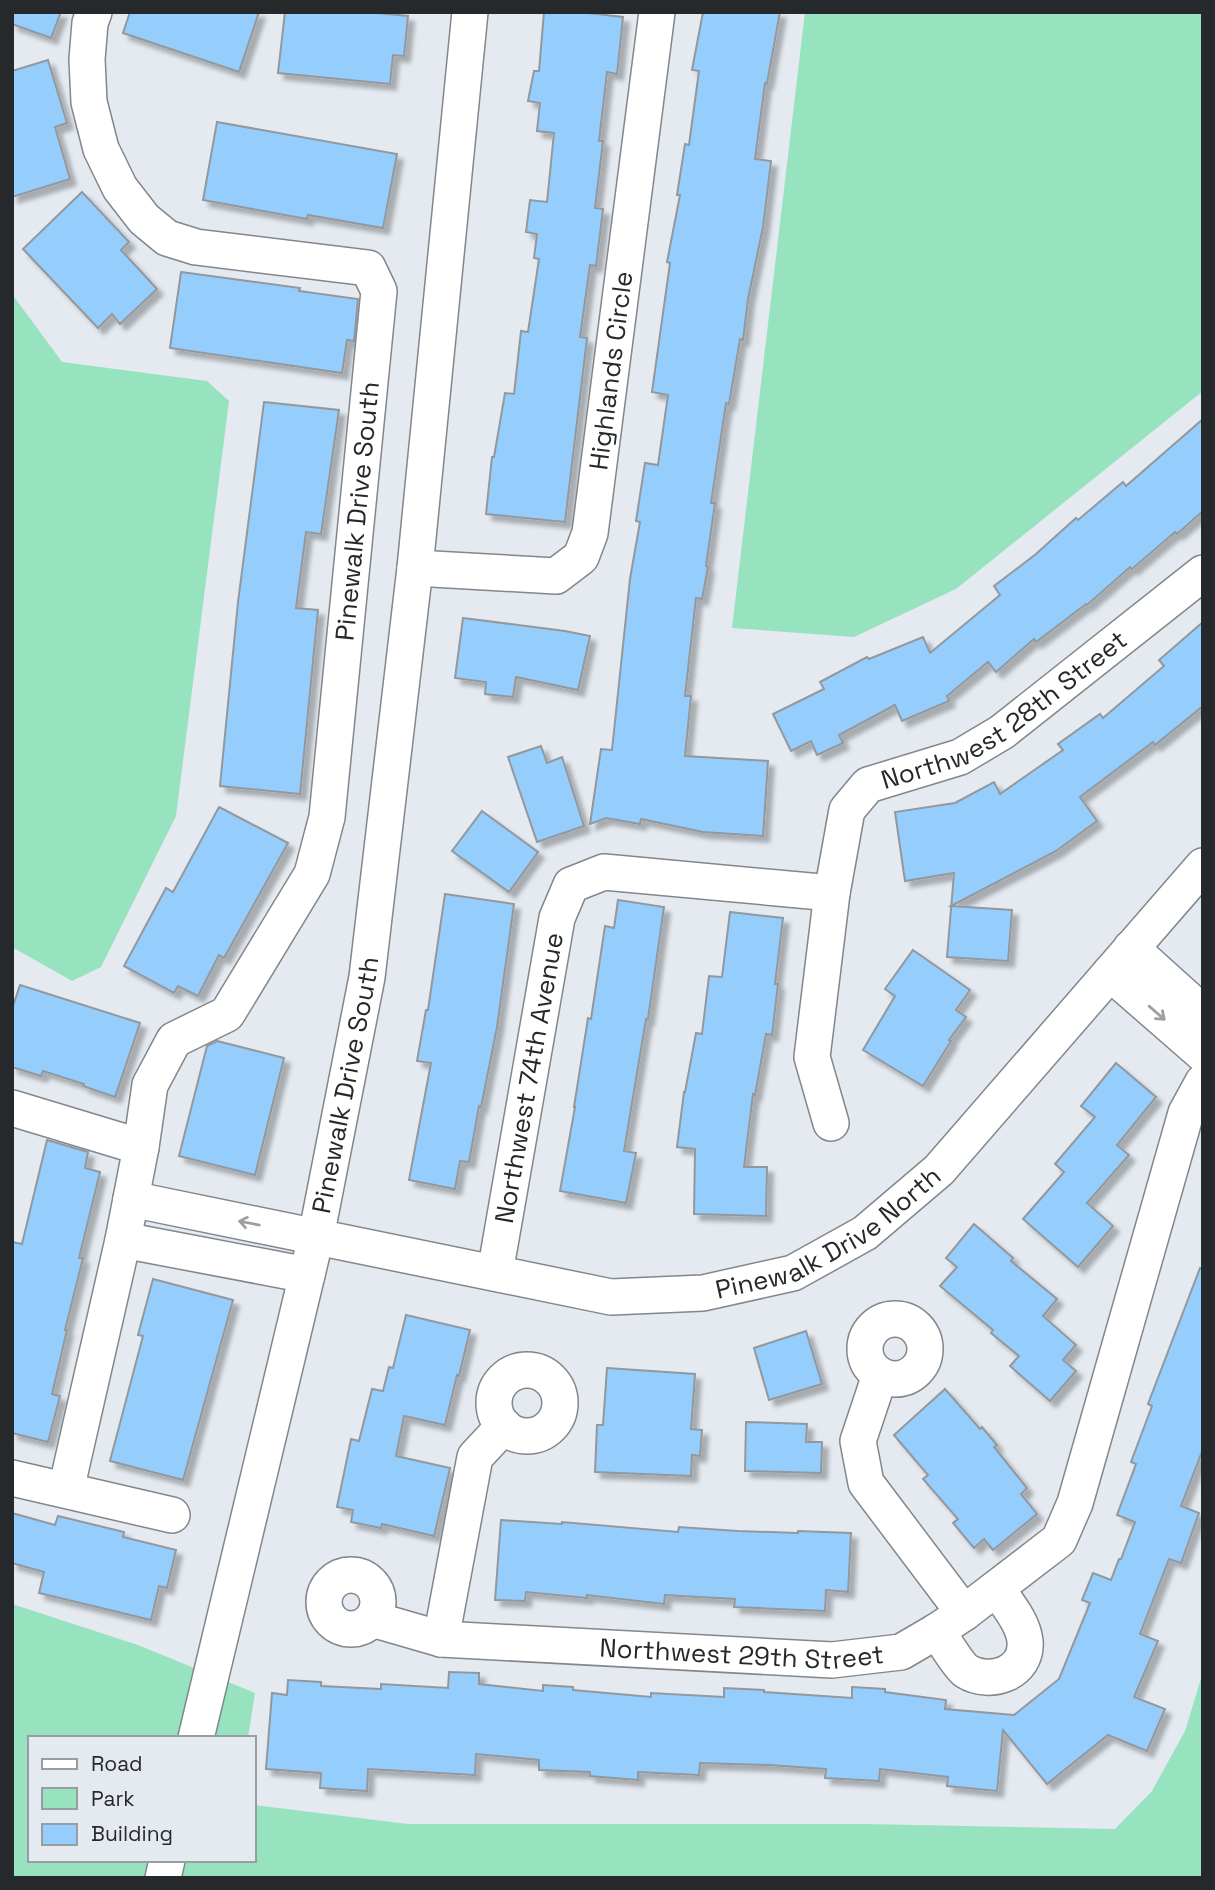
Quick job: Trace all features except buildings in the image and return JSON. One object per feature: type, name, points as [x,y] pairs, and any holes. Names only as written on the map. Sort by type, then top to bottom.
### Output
[{"type":"street","name":"Pinewalk Drive South","points":[[66,1490],[123,1240],[150,1084],[174,1040],[227,1014],[312,874],[327,817],[379,291],[368,268],[196,247],[167,238],[144,219],[120,188],[101,149],[89,102],[87,59],[90,23],[94,12]]},
{"type":"street","name":"Pinewalk Drive South","points":[[196,1736],[316,1237],[367,977],[415,568],[470,12]]},
{"type":"street","name":"Highlands Circle","points":[[415,568],[556,576],[581,557],[590,533],[657,12]]},
{"type":"street","name":"Northwest 28th Street","points":[[831,1123],[812,1058],[832,893],[847,810],[868,785],[960,757],[1002,732],[1203,573]]},
{"type":"street","name":"Pinewalk Drive North","points":[[316,1237],[611,1297],[703,1293],[793,1273],[865,1233],[939,1170],[1203,866]]},
{"type":"street","name":"Northwest 74th Avenue","points":[[495,1273],[557,918],[571,885],[604,872],[832,893]]},
{"type":"street","points":[[1121,960],[1203,1013]]},
{"type":"street","points":[[1121,960],[1203,1054]]},
{"type":"street","name":"Northwest 29th Street","points":[[372,1619],[441,1639],[832,1660],[901,1652],[951,1622],[1059,1540],[1075,1503],[1186,1113],[1203,1082]]},
{"type":"street","points":[[12,1108],[141,1147]]},
{"type":"street","name":"Pinewalk Drive South","points":[[131,1199],[316,1237]]},
{"type":"street","points":[[123,1240],[307,1275]]},
{"type":"street","points":[[880,1376],[858,1441],[866,1483],[951,1622],[964,1670],[987,1678],[999,1678],[1010,1673],[1024,1654],[1026,1643],[1018,1621],[997,1589]]},
{"type":"street","points":[[441,1639],[475,1457],[504,1426]]},
{"type":"street","points":[[12,1478],[172,1515]]},
{"type":"green space","points":[[805,12],[1203,12],[1203,391],[956,589],[854,637],[732,628]]},
{"type":"green space","points":[[12,294],[62,362],[207,381],[229,401],[176,816],[101,967],[72,981],[12,947]]},
{"type":"green space","points":[[12,1604],[138,1645],[255,1693],[248,1736],[28,1736],[28,1862],[256,1862],[256,1805],[408,1824],[865,1824],[1115,1829],[1152,1791],[1185,1731],[1203,1672],[1203,1878],[12,1878]]}]
